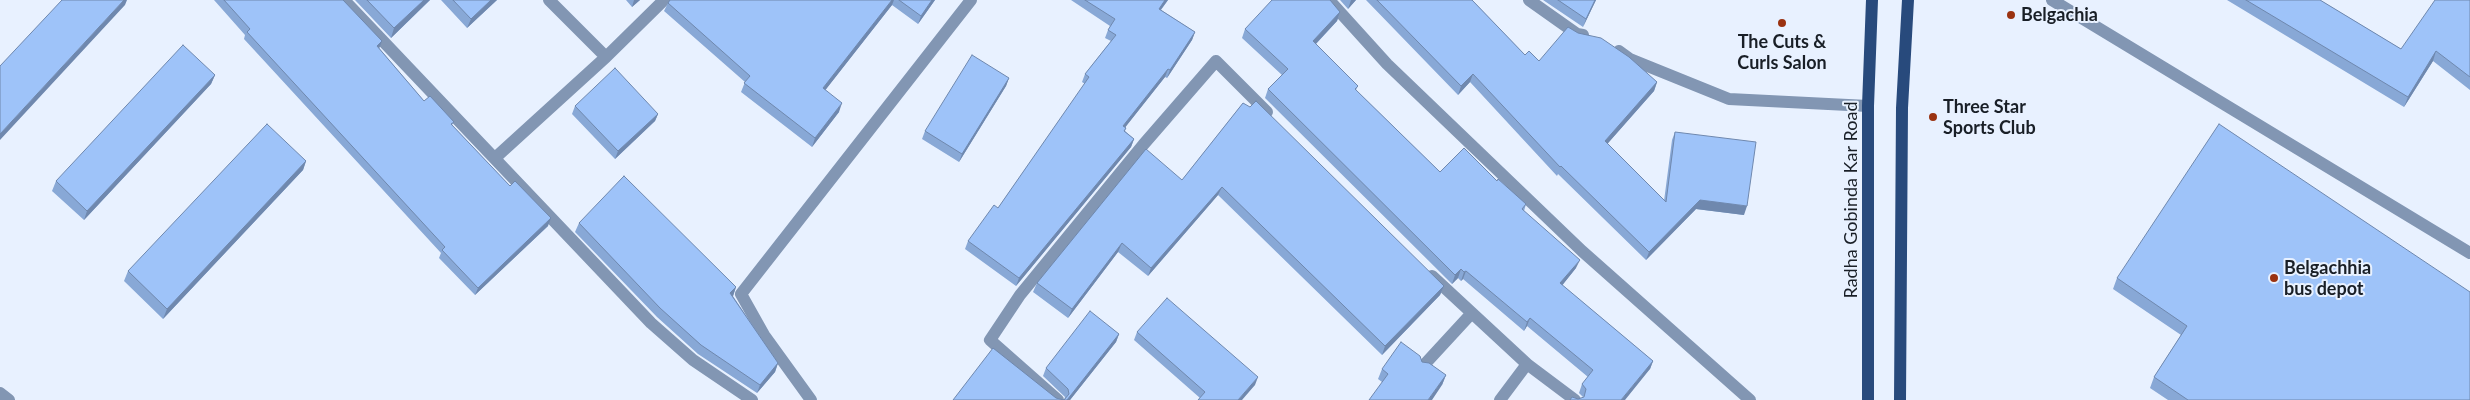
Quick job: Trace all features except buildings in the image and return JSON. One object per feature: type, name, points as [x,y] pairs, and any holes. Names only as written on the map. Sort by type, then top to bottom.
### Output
[{"type":"main road","name":"Radha Gobinda Kar Road","points":[[1868,400],[1868,106],[1872,0]]},
{"type":"main road","points":[[1900,400],[1902,108],[1908,0]]},
{"type":"street","points":[[344,0],[651,323],[693,360],[752,400]]},
{"type":"street","points":[[549,0],[606,57]]},
{"type":"street","points":[[495,158],[606,57],[664,0]]},
{"type":"street","points":[[811,400],[764,335],[741,294],[970,0]]},
{"type":"street","points":[[1329,0],[1388,64],[1582,251],[1750,400]]},
{"type":"street","points":[[1529,0],[1577,34],[1593,37]]},
{"type":"street","points":[[2052,0],[2470,253]]},
{"type":"street","points":[[1608,44],[1630,59],[1729,99],[1868,106]]},
{"type":"street","points":[[1058,400],[990,340],[1020,295],[1143,145],[1216,61],[1280,124]]},
{"type":"street","points":[[1422,265],[1471,314],[1527,364],[1575,400]]},
{"type":"street","points":[[1424,365],[1471,314]]},
{"type":"street","points":[[1500,400],[1527,364]]},
{"type":"street","points":[[0,393],[9,400]]},
{"type":"place","name":"Belgachia","points":[[2011,15]]},
{"type":"place","name":"The Cuts & Curls Salon","points":[[1782,23]]},
{"type":"place","name":"Three Star Sports Club","points":[[1933,117]]},
{"type":"place","name":"Belgachhia bus depot","points":[[2274,278]]}]
